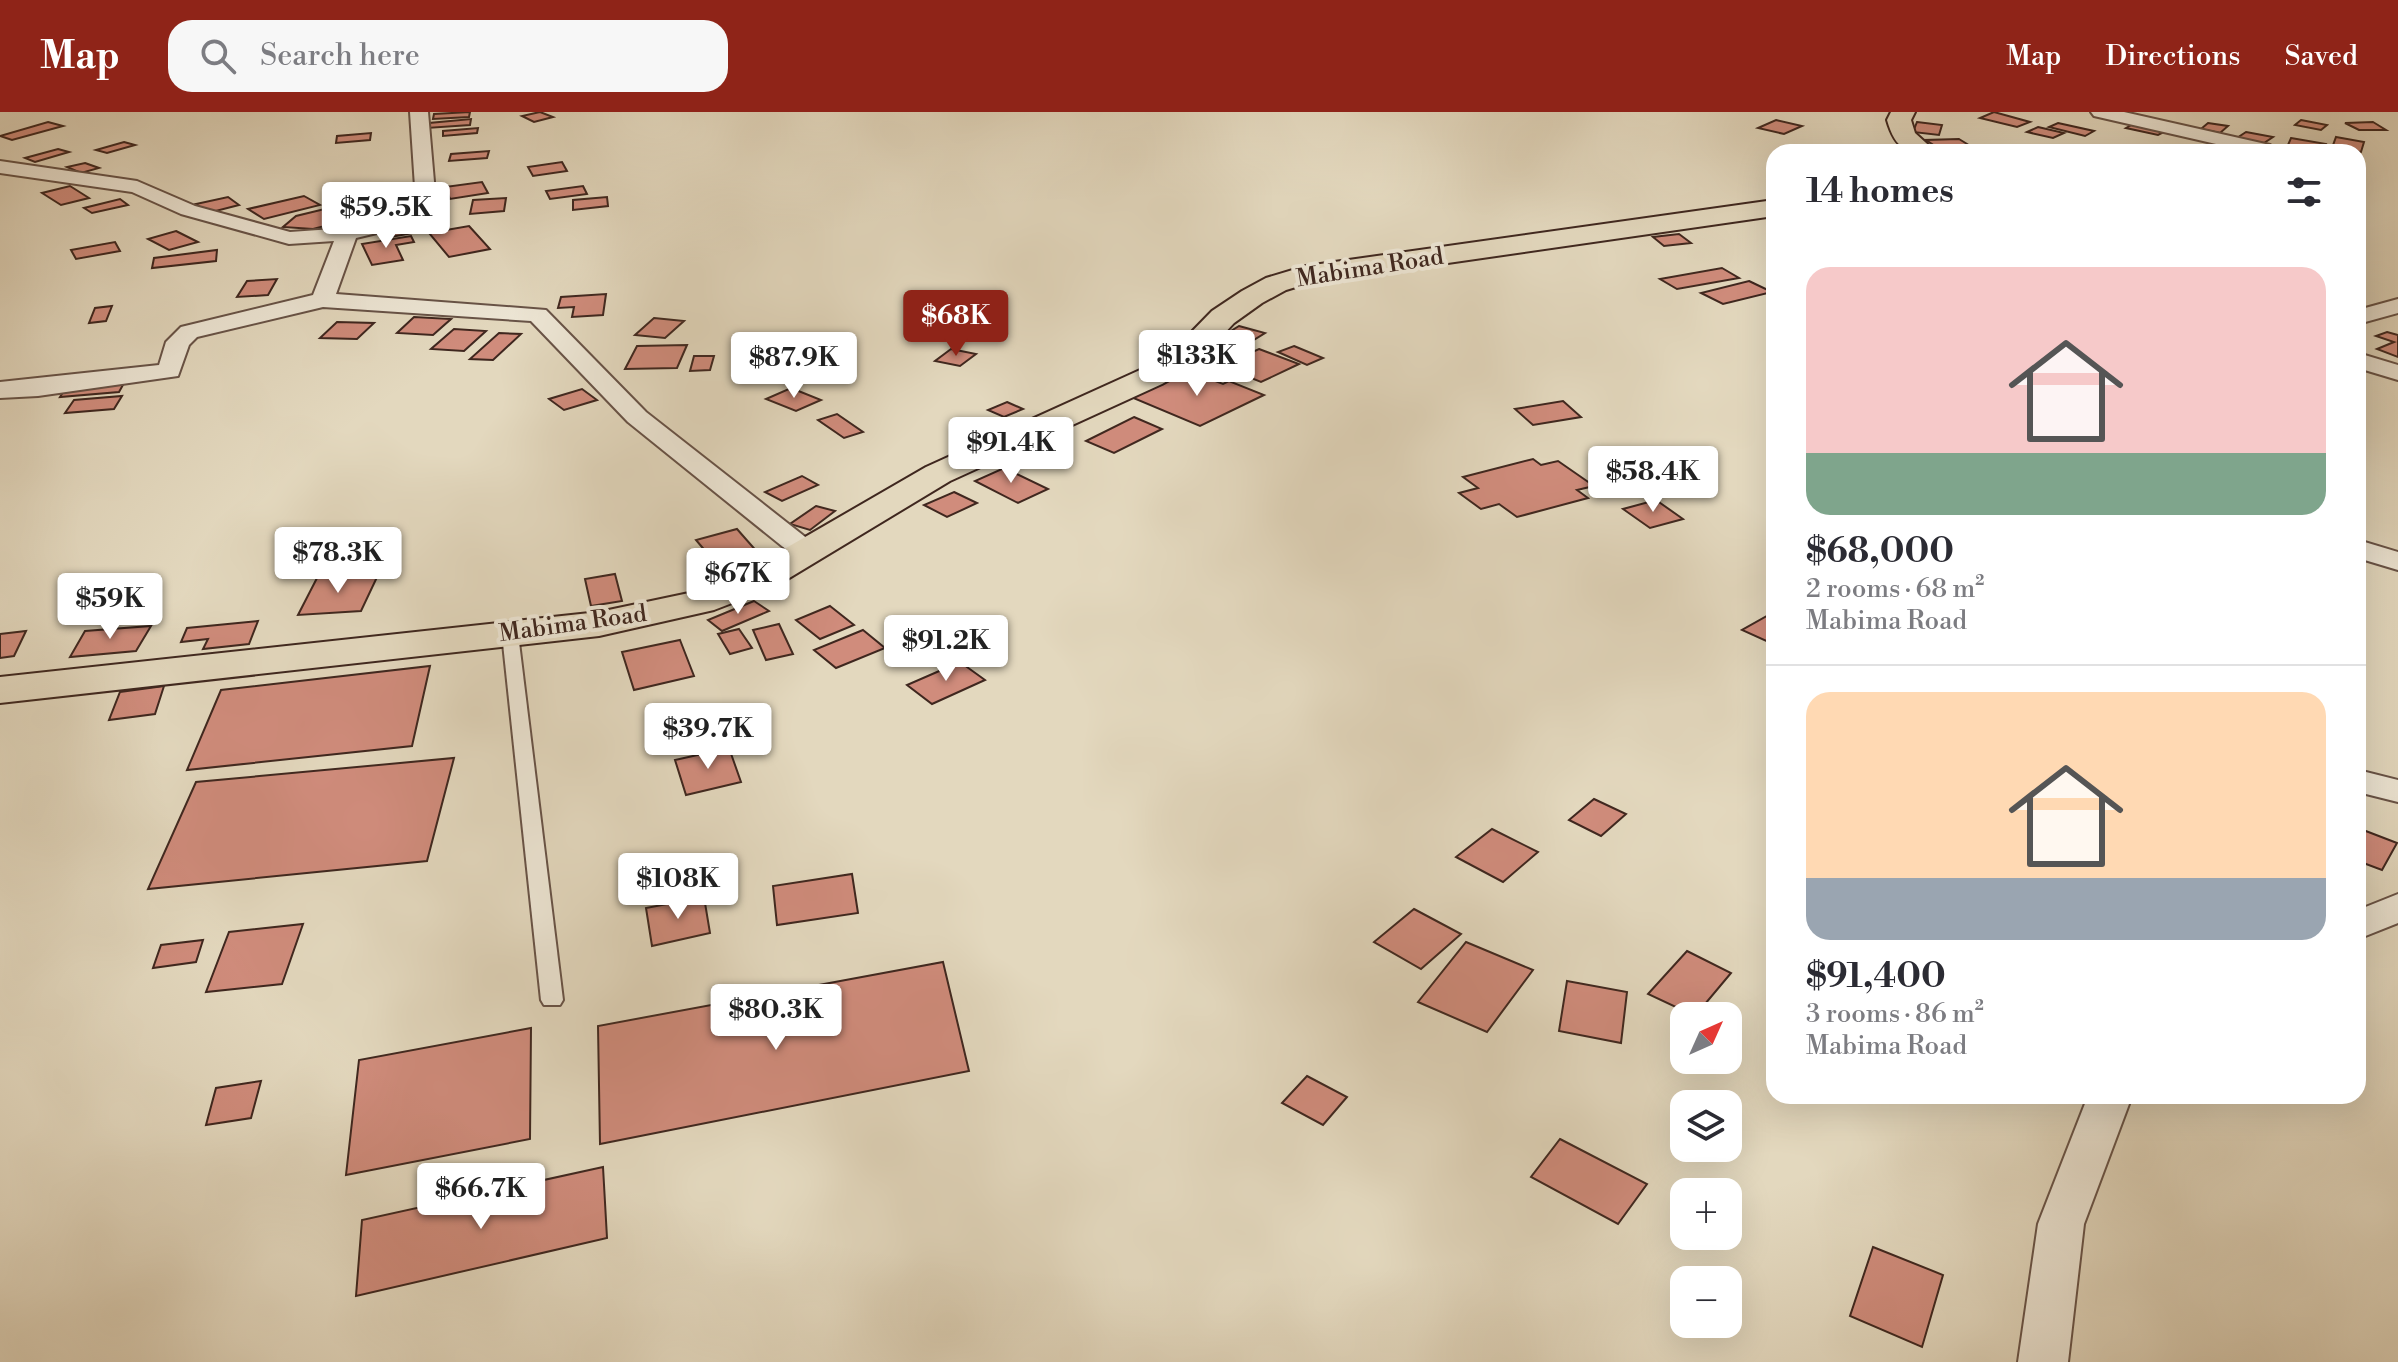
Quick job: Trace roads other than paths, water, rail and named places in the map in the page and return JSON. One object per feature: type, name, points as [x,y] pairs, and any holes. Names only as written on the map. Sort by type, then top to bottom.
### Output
[{"type":"main road","points":[[1903,112],[1899,120],[1904,136],[1914,144]]},
{"type":"main road","name":"Mabima Road","points":[[0,690],[599,624],[677,608],[762,578],[938,474],[1162,371],[1183,359],[1223,317],[1276,284],[1306,275],[1766,209]]},
{"type":"street","points":[[0,167],[137,187],[188,210],[289,238],[347,234],[395,223],[426,205],[419,112]]},
{"type":"street","points":[[2100,112],[2241,144]]},
{"type":"street","points":[[323,300],[347,234]]},
{"type":"street","points":[[0,390],[169,371],[178,342],[189,332],[323,300],[538,315],[637,417],[808,553]]},
{"type":"street","points":[[2366,315],[2398,306]]},
{"type":"street","points":[[2366,363],[2398,373]]},
{"type":"street","points":[[2366,551],[2398,561]]},
{"type":"street","points":[[2366,783],[2398,791]]},
{"type":"street","points":[[2366,922],[2398,907]]},
{"type":"street","points":[[2043,1362],[2061,1224],[2107,1104]]},
{"type":"lane","points":[[510,634],[552,1000]]}]
